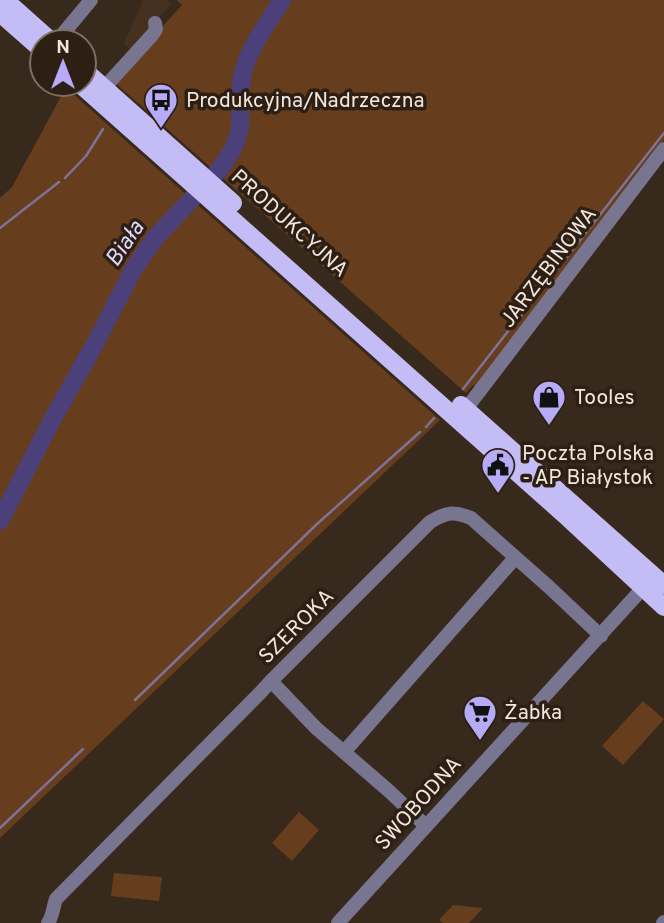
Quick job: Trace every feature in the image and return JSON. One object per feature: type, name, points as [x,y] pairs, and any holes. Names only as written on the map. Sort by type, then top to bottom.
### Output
[{"type":"main road","points":[[5,0],[38,28]]},
{"type":"main road","points":[[0,13],[28,38]]},
{"type":"main road","name":"PRODUKCYJNA","points":[[98,83],[196,178],[461,413],[622,566],[654,583],[664,607]]},
{"type":"main road","name":"PRODUKCYJNA","points":[[97,98],[196,178]]},
{"type":"street","points":[[66,28],[91,0]]},
{"type":"street","points":[[104,88],[153,34],[155,23]]},
{"type":"street","name":"JARZĘBINOWA","points":[[461,413],[664,149]]},
{"type":"street","name":"SZEROKA","points":[[48,923],[56,899],[430,522],[445,513],[471,518],[601,636]]},
{"type":"street","points":[[344,752],[515,558]]},
{"type":"street","name":"SWOBODNA","points":[[338,923],[601,636],[654,583]]},
{"type":"street","points":[[271,681],[316,728],[426,826]]},
{"type":"shaded area","points":[[142,0],[167,0],[171,4],[130,49],[124,44]]},
{"type":"shaded area","points":[[177,0],[664,0],[664,140],[476,387],[473,385],[466,393],[113,81],[182,5]]},
{"type":"shaded area","points":[[60,98],[78,98],[440,420],[0,838],[0,198],[12,187]]},
{"type":"shaded area","points":[[643,701],[664,719],[623,765],[602,746]]},
{"type":"shaded area","points":[[299,812],[319,830],[292,861],[272,843]]},
{"type":"shaded area","points":[[114,873],[162,877],[159,901],[111,896]]},
{"type":"shaded area","points":[[453,905],[483,908],[469,923],[443,923],[439,920]]},
{"type":"waterway","name":"Biała","points":[[0,521],[133,270],[156,237],[220,169],[233,148],[240,125],[241,85],[246,62],[282,0]]},
{"type":"waterway","points":[[65,178],[86,156],[103,129]]},
{"type":"waterway","points":[[516,322],[664,133]]},
{"type":"waterway","points":[[0,228],[59,182]]},
{"type":"waterway","points":[[463,389],[509,330]]},
{"type":"waterway","points":[[426,427],[434,418]]},
{"type":"waterway","points":[[135,700],[317,524],[420,432]]},
{"type":"waterway","points":[[0,828],[83,749]]},
{"type":"place","name":"Produkcyjna/Nadrzeczna","points":[[161,130]]},
{"type":"place","name":"Tooles","points":[[549,427]]},
{"type":"place","name":"Poczta Polska - AP Białystok","points":[[498,495]]},
{"type":"place","name":"Żabka","points":[[480,742]]}]
